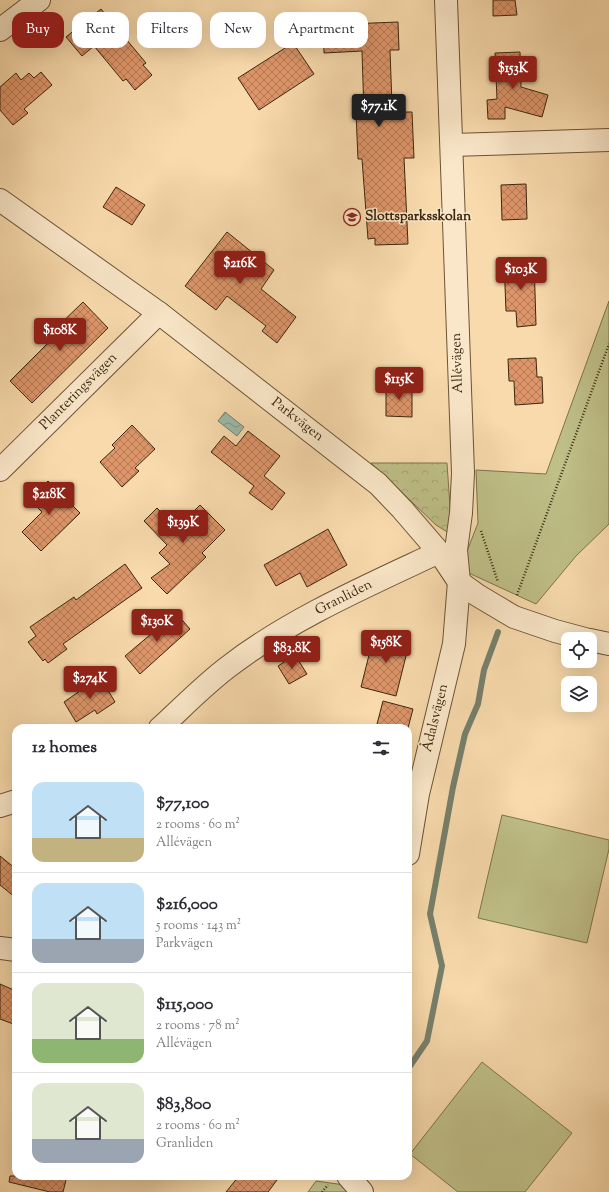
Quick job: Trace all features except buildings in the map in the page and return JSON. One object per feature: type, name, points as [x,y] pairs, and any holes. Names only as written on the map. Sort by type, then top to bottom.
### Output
[{"type":"street","points":[[0,30],[39,0]]},
{"type":"street","name":"Allévägen","points":[[446,0],[463,473],[461,513],[456,550],[459,582]]},
{"type":"street","points":[[452,145],[609,140]]},
{"type":"street","name":"Parkvägen","points":[[0,200],[159,313],[378,484],[439,552],[459,582],[477,595],[514,617],[561,633]]},
{"type":"street","name":"Planteringsvägen","points":[[0,470],[159,313]]},
{"type":"street","name":"Granliden","points":[[164,724],[228,667],[268,640],[337,600],[439,552]]},
{"type":"street","name":"Ådalsvägen","points":[[412,830],[418,794],[454,644],[459,582]]},
{"type":"street","points":[[597,641],[609,644]]},
{"type":"street","points":[[0,806],[12,802]]},
{"type":"street","points":[[0,948],[12,950]]},
{"type":"street","points":[[352,1180],[362,1192]]},
{"type":"path","points":[[510,596],[517,595],[609,344]]},
{"type":"path","points":[[479,525],[498,583]]},
{"type":"green space","points":[[609,301],[609,524],[576,556],[536,604],[460,569],[478,523],[476,470],[546,474]]},
{"type":"green space","points":[[371,463],[447,463],[450,507],[449,533],[436,525]]},
{"type":"green space","points":[[502,815],[609,840],[609,849],[587,943],[478,918]]},
{"type":"green space","points":[[482,1062],[572,1133],[525,1192],[458,1192],[412,1156],[412,1151]]},
{"type":"green space","points":[[316,1181],[345,1185],[351,1192],[308,1192]]},
{"type":"water","points":[[225,412],[244,427],[237,436],[218,421]]},
{"type":"waterway","points":[[412,1063],[427,1041],[442,966],[430,914],[453,787],[465,734],[478,704],[484,670],[498,632]]},
{"type":"place","name":"Slottsparksskolan","points":[[352,217]]}]
